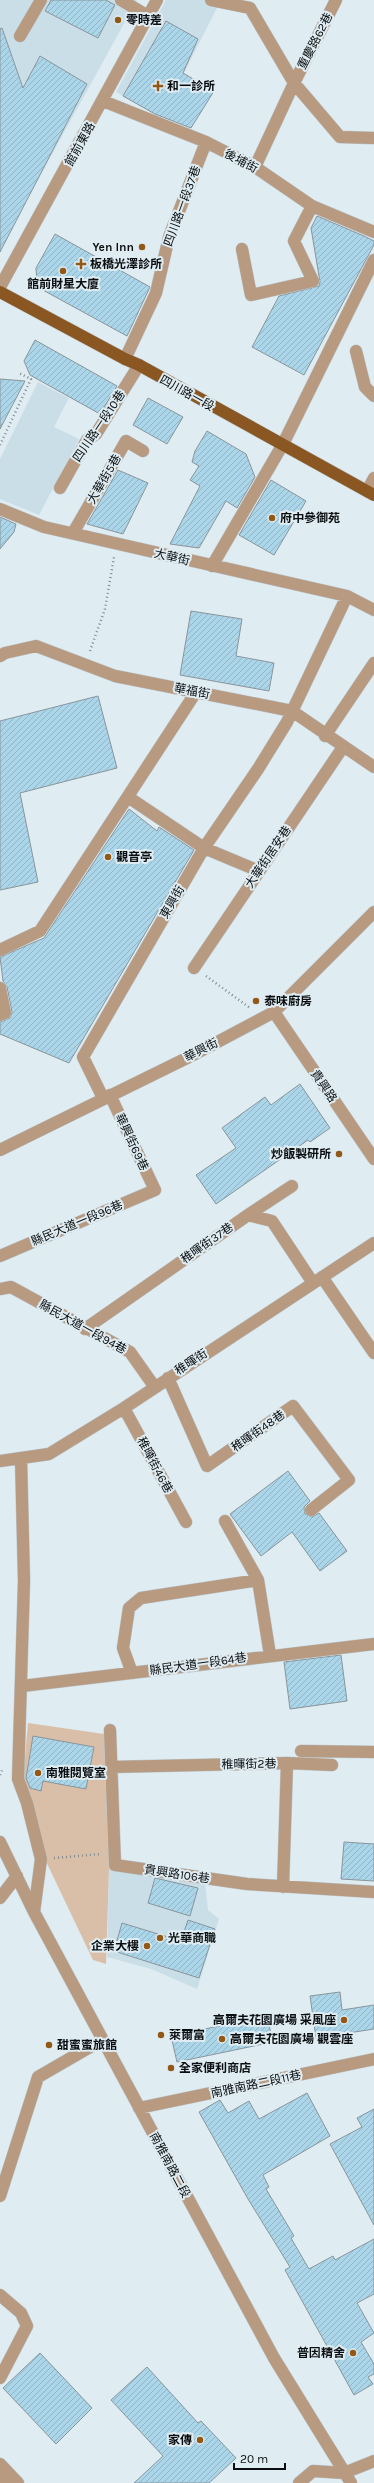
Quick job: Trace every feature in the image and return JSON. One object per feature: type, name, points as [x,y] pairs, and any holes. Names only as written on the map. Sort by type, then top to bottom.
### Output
[{"type":"main road","name":"四川路一段","points":[[0,292],[125,360],[139,365],[371,493]]},
{"type":"street","points":[[20,36],[41,0]]},
{"type":"street","points":[[120,0],[148,16]]},
{"type":"street","name":"館前東路","points":[[0,286],[103,101],[157,0]]},
{"type":"street","points":[[211,0],[250,8],[294,83],[340,137],[374,138]]},
{"type":"street","name":"重慶路62巷","points":[[255,167],[294,83],[336,0]]},
{"type":"street","name":"後埔街","points":[[103,101],[206,142],[255,167],[312,206],[374,232]]},
{"type":"street","name":"四川路一段37巷","points":[[125,360],[156,293],[169,237],[206,142]]},
{"type":"street","points":[[242,249],[252,295],[314,281],[294,241],[312,206]]},
{"type":"street","points":[[212,566],[283,444],[374,260]]},
{"type":"street","points":[[356,350],[365,387],[374,396]]},
{"type":"street","name":"四川路一段10巷","points":[[60,488],[87,440],[96,434],[139,365]]},
{"type":"street","name":"大華街5巷","points":[[73,534],[126,441],[143,451]]},
{"type":"street","points":[[371,493],[374,478]]},
{"type":"street","name":"大華街","points":[[0,509],[44,527],[347,596],[374,610]]},
{"type":"street","points":[[292,712],[347,596]]},
{"type":"street","name":"華福街","points":[[0,656],[36,646],[115,676],[292,712],[325,736],[374,767]]},
{"type":"street","points":[[325,736],[374,663]]},
{"type":"street","points":[[0,950],[40,932],[196,692]]},
{"type":"street","name":"東興街","points":[[106,1096],[82,1057],[204,848],[258,769],[292,712]]},
{"type":"street","name":"大華街居安巷","points":[[194,968],[343,747]]},
{"type":"street","points":[[128,796],[204,848],[259,871]]},
{"type":"street","name":"華興街","points":[[0,1150],[269,1015],[374,912]]},
{"type":"street","points":[[0,988],[5,1013],[0,1015]]},
{"type":"street","name":"貴興路","points":[[269,1015],[374,1159]]},
{"type":"street","name":"華興街69巷","points":[[106,1096],[155,1190]]},
{"type":"street","name":"稚暉街37巷","points":[[85,1329],[292,1186]]},
{"type":"street","name":"縣民大道一段96巷","points":[[0,1256],[155,1190]]},
{"type":"street","points":[[248,1215],[272,1221],[374,1353]]},
{"type":"street","name":"稚暉街","points":[[0,1461],[49,1454],[124,1408],[154,1386],[374,1243]]},
{"type":"street","name":"縣民大道一段94巷","points":[[0,1289],[11,1287],[85,1329],[130,1352],[154,1386]]},
{"type":"street","name":"稚暉街48巷","points":[[168,1378],[207,1466],[293,1406],[349,1480],[311,1510]]},
{"type":"street","name":"稚暉街46巷","points":[[124,1408],[186,1522]]},
{"type":"street","points":[[21,1458],[24,1581],[18,1779],[27,1803],[42,1859],[34,1912]]},
{"type":"street","points":[[225,1521],[258,1580],[270,1654]]},
{"type":"street","points":[[132,1673],[123,1648],[129,1608],[141,1598],[258,1580]]},
{"type":"street","name":"縣民大道一段64巷","points":[[22,1686],[270,1654],[374,1644]]},
{"type":"street","points":[[110,1730],[113,1853]]},
{"type":"street","points":[[301,1751],[374,1752]]},
{"type":"street","points":[[287,1763],[332,1765]]},
{"type":"street","name":"稚暉街2巷","points":[[111,1767],[287,1763],[283,1887]]},
{"type":"street","name":"南雅南路二段","points":[[0,1842],[34,1912],[274,2358],[347,2478]]},
{"type":"street","name":"貴興路106巷","points":[[113,1853],[115,1865],[247,1884],[374,1892]]},
{"type":"street","points":[[0,1898],[16,1876]]},
{"type":"street","points":[[0,2196],[38,2077],[102,2040]]},
{"type":"street","name":"南雅南路二段11巷","points":[[139,2108],[374,2059]]},
{"type":"street","points":[[0,2295],[21,2313],[27,2326],[0,2378]]},
{"type":"street","points":[[299,2483],[313,2471],[347,2478],[374,2460]]},
{"type":"street","points":[[0,2464],[18,2483]]},
{"type":"street","points":[[0,2478],[5,2483]]},
{"type":"path","points":[[0,444],[31,379],[19,373]]},
{"type":"path","points":[[85,665],[105,608],[117,544]]},
{"type":"path","points":[[194,968],[269,1015]]},
{"type":"path","points":[[42,1859],[113,1853]]},
{"type":"shaded area","points":[[0,0],[137,0],[7,236],[0,236]]},
{"type":"shaded area","points":[[166,0],[221,0],[161,118],[116,92]]},
{"type":"shaded area","points":[[38,382],[69,398],[54,427],[79,439],[39,515],[0,499],[0,459]]},
{"type":"shaded area","points":[[28,1723],[104,1734],[109,1868],[106,1964],[93,1960],[42,1853],[23,1779]]},
{"type":"shaded area","name":"光華商職","points":[[109,1868],[205,1883],[208,1910],[219,1919],[197,1989],[151,1969],[107,1957]]},
{"type":"building","points":[[51,0],[106,0],[115,5],[98,38],[45,11]]},
{"type":"building","points":[[166,21],[198,39],[183,73],[214,91],[191,128],[155,114],[123,96]]},
{"type":"building","points":[[2,28],[23,88],[40,56],[87,84],[0,252],[0,29]]},
{"type":"building","points":[[317,216],[374,241],[374,245],[304,375],[252,347],[279,296],[319,286],[320,282],[311,228]]},
{"type":"building","points":[[55,234],[150,287],[127,336],[41,289],[37,284],[36,268]]},
{"type":"building","points":[[35,340],[117,386],[100,414],[30,375],[24,361]]},
{"type":"building","points":[[0,379],[25,381],[0,429]]},
{"type":"building","points":[[148,398],[183,417],[167,444],[133,425]]},
{"type":"building","points":[[207,431],[246,454],[255,477],[237,508],[226,501],[199,548],[170,544],[200,486],[190,480],[199,466],[192,462],[195,451]]},
{"type":"building","points":[[118,470],[148,483],[123,534],[87,524]]},
{"type":"building","name":"府中參御苑","points":[[271,480],[306,501],[274,555],[239,535]]},
{"type":"building","points":[[0,517],[16,524],[14,532],[0,549]]},
{"type":"building","points":[[191,611],[242,619],[236,656],[274,663],[269,691],[180,675]]},
{"type":"building","points":[[98,696],[117,768],[20,793],[38,882],[0,890],[0,721]]},
{"type":"building","points":[[129,809],[157,831],[159,827],[194,850],[69,1063],[0,1034],[0,1022],[10,1018],[12,1012],[7,987],[3,981],[0,957],[44,938]]},
{"type":"building","points":[[300,1084],[330,1128],[310,1142],[308,1140],[216,1204],[196,1175],[236,1148],[222,1128],[265,1097],[271,1105]]},
{"type":"building","points":[[288,1471],[310,1501],[304,1507],[305,1514],[312,1517],[319,1513],[347,1551],[320,1571],[292,1532],[261,1556],[230,1514]]},
{"type":"building","points":[[341,1655],[347,1701],[290,1709],[284,1662]]},
{"type":"building","points":[[33,1736],[94,1747],[86,1789],[43,1781],[41,1791],[30,1788],[26,1778]]},
{"type":"building","points":[[344,1842],[374,1844],[374,1881],[341,1879]]},
{"type":"building","points":[[155,1878],[198,1888],[190,1916],[148,1903]]},
{"type":"building","points":[[188,1920],[215,1929],[199,1978],[114,1951],[122,1923],[181,1941]]},
{"type":"building","name":"高爾夫花園廣場 采風座","points":[[340,1992],[342,2010],[374,2005],[374,2029],[316,2038],[310,1996]]},
{"type":"building","name":"高爾夫花園廣場 觀雲座","points":[[267,2016],[273,2042],[177,2062],[171,2036]]},
{"type":"building","points":[[307,2093],[330,2136],[263,2175],[269,2187],[266,2189],[294,2236],[291,2238],[309,2269],[333,2256],[335,2260],[374,2239],[374,2294],[357,2303],[374,2333],[361,2342],[374,2364],[374,2374],[368,2377],[373,2384],[354,2395],[285,2270],[290,2267],[248,2199],[199,2112],[220,2100],[228,2113],[249,2101],[259,2119]]},
{"type":"building","points":[[374,2109],[374,2225],[330,2144],[362,2127],[357,2118]]},
{"type":"building","points":[[40,2353],[92,2408],[56,2444],[3,2388]]},
{"type":"building","points":[[147,2367],[198,2423],[201,2421],[236,2458],[209,2483],[134,2483],[163,2456],[111,2400]]},
{"type":"place","name":"零時差","points":[[118,20]]},
{"type":"place","name":"和一診所","points":[[158,86]]},
{"type":"place","name":"Yen Inn","points":[[142,247]]},
{"type":"place","name":"板橋光澤診所","points":[[81,264]]},
{"type":"place","name":"館前財星大廈","points":[[63,271]]},
{"type":"place","name":"府中參御苑","points":[[272,518]]},
{"type":"place","name":"觀音亭","points":[[108,857]]},
{"type":"place","name":"泰味廚房","points":[[256,1001]]},
{"type":"place","name":"炒飯製研所","points":[[339,1154]]},
{"type":"place","name":"南雅閱覽室","points":[[38,1773]]},
{"type":"place","name":"光華商職","points":[[160,1938]]},
{"type":"place","name":"企業大樓","points":[[147,1946]]},
{"type":"place","name":"高爾夫花園廣場 采風座","points":[[344,2020]]},
{"type":"place","name":"萊爾富","points":[[161,2035]]},
{"type":"place","name":"高爾夫花園廣場 觀雲座","points":[[222,2039]]},
{"type":"place","name":"甜蜜蜜旅館","points":[[49,2045]]},
{"type":"place","name":"全家便利商店","points":[[171,2068]]},
{"type":"place","name":"普因精舍","points":[[353,2353]]},
{"type":"place","name":"家傳","points":[[200,2440]]}]
